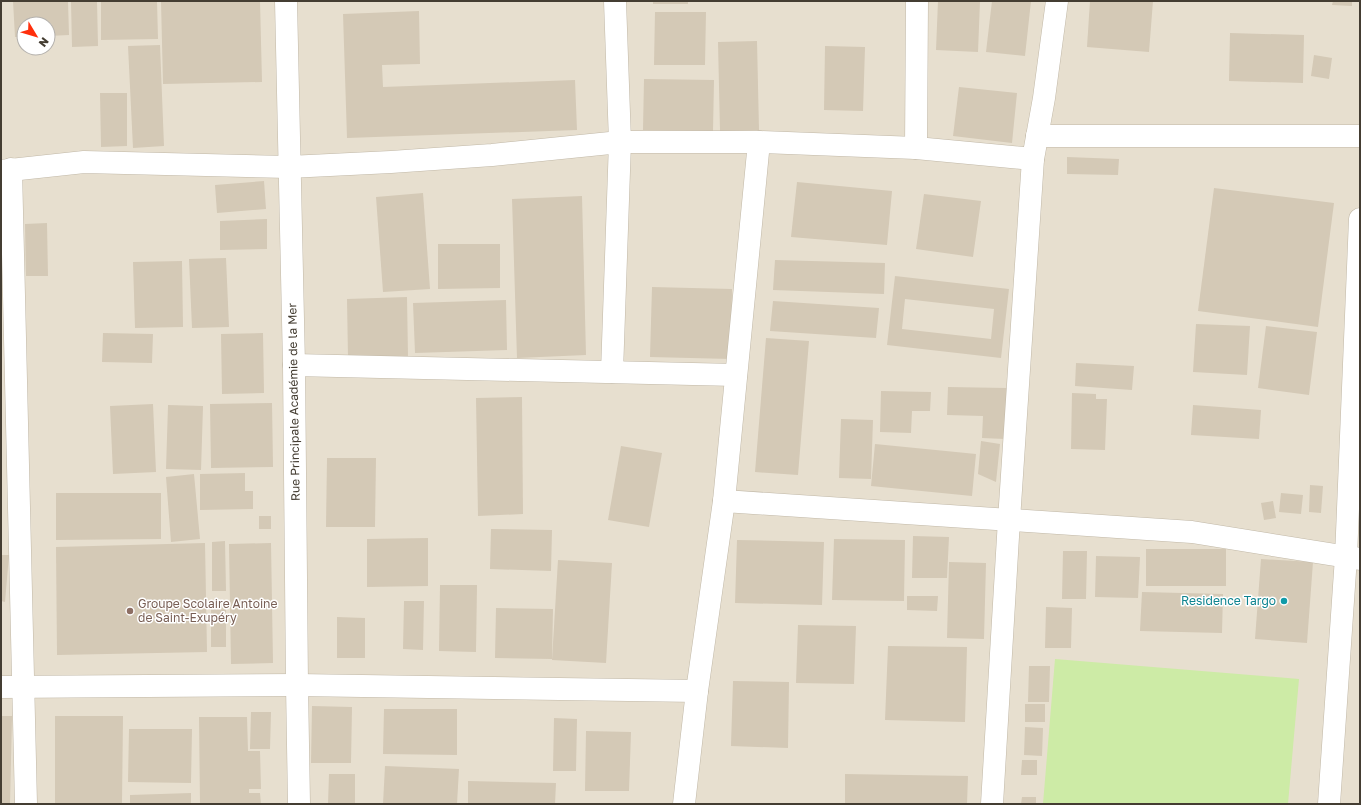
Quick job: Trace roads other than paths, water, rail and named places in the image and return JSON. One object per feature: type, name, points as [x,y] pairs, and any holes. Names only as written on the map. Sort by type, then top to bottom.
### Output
[{"type":"street","name":"Rue Principale Académie de la Mer","points":[[286,1],[294,365],[299,804]]},
{"type":"street","points":[[612,372],[620,142],[615,1]]},
{"type":"street","points":[[916,148],[917,1]]},
{"type":"street","points":[[992,804],[1033,159],[1044,98],[1057,1]]},
{"type":"street","points":[[1037,136],[1360,136]]},
{"type":"street","points":[[26,804],[24,687],[6,170],[84,162],[289,167],[420,160],[620,142],[759,142],[916,148],[1033,159]]},
{"type":"street","points":[[684,804],[696,691],[724,500],[759,142]]},
{"type":"street","points":[[1329,804],[1353,558],[1360,225]]},
{"type":"street","points":[[294,365],[736,375]]},
{"type":"street","points":[[724,500],[1192,532],[1353,558]]},
{"type":"street","points":[[1,687],[297,685],[696,691]]},
{"type":"place","name":"Residence Targo","points":[[1284,601]]},
{"type":"place","name":"Groupe Scolaire Antoine de Saint-Exupéry","points":[[130,611]]}]
